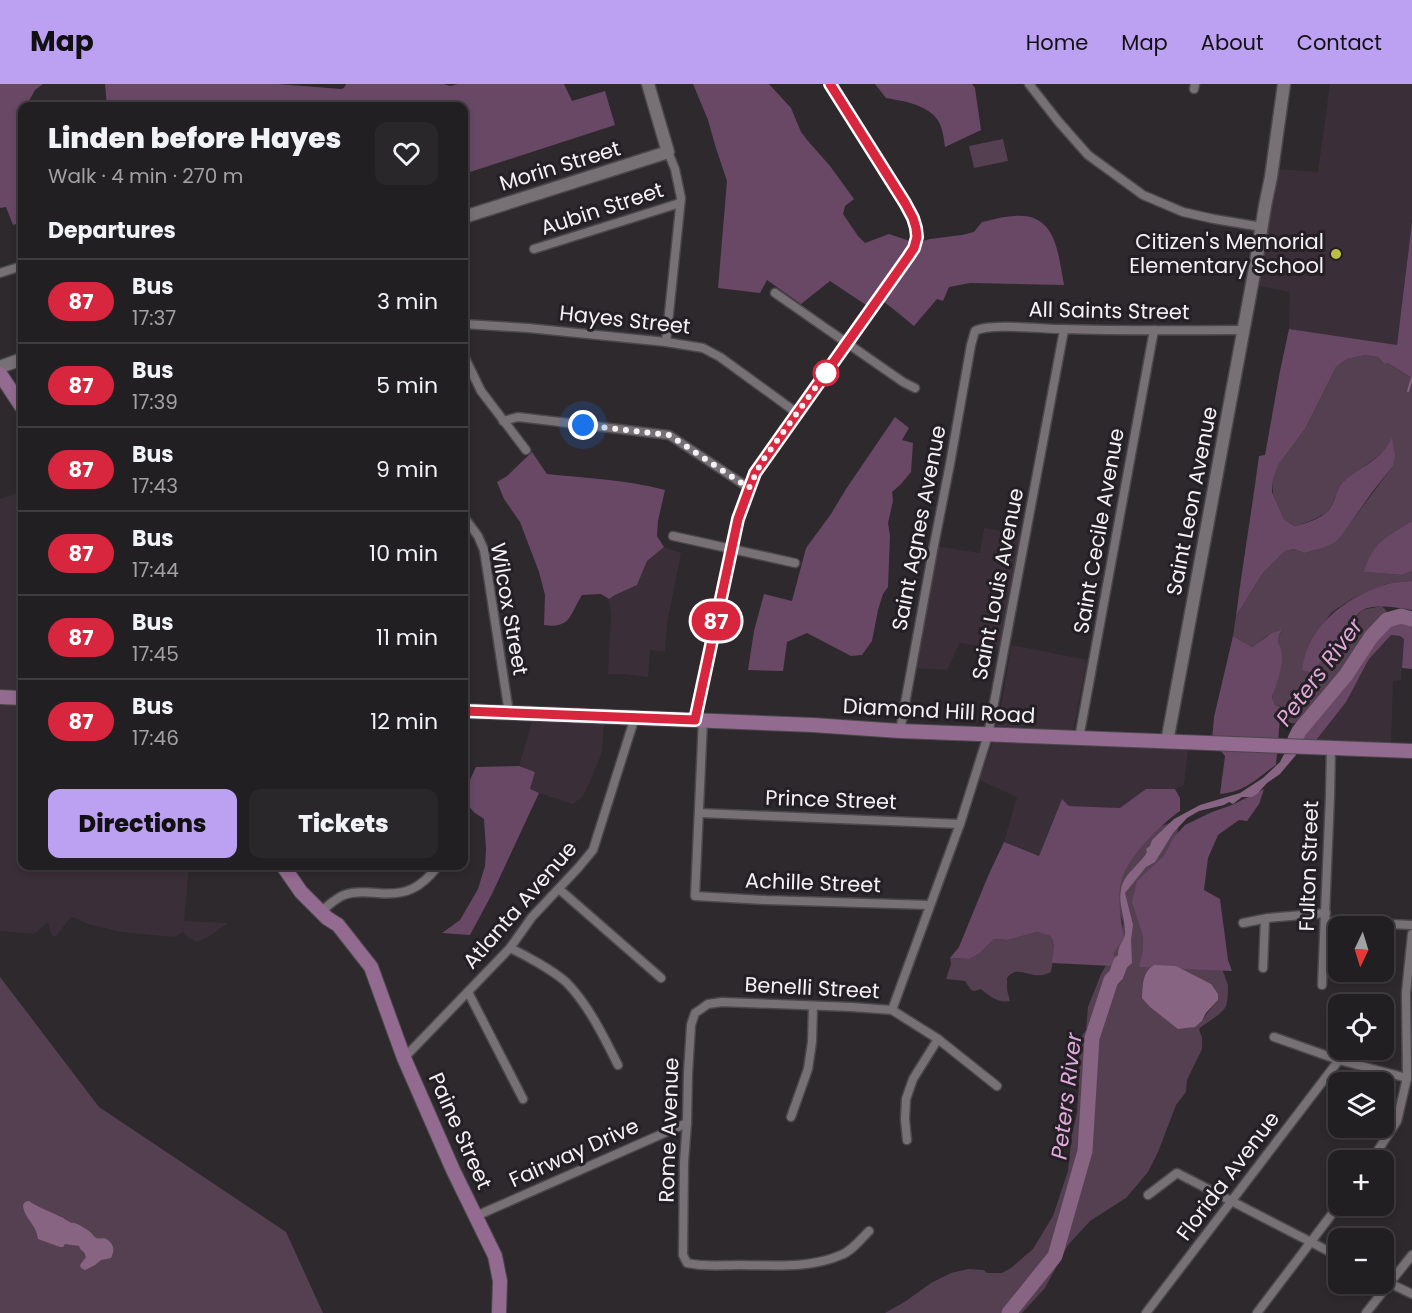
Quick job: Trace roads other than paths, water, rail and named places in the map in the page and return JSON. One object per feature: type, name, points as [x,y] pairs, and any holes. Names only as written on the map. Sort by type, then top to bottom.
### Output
[{"type":"main road","points":[[0,374],[18,401]]},
{"type":"main road","points":[[0,697],[18,698]]},
{"type":"main road","name":"Diamond Hill Road","points":[[468,711],[1412,752]]},
{"type":"main road","name":"Paine Street","points":[[286,870],[301,892],[338,925],[371,967],[404,1058],[453,1170],[495,1256],[500,1281],[500,1313]]},
{"type":"street","points":[[648,84],[668,153],[675,169],[681,198],[666,342]]},
{"type":"street","points":[[700,813],[699,720],[731,548],[749,488],[761,463],[908,257],[915,243],[916,228],[913,218],[830,84]]},
{"type":"street","points":[[1029,84],[1088,155],[1143,195],[1183,212],[1262,227]]},
{"type":"street","name":"Saint Leon Avenue","points":[[1167,742],[1256,267],[1284,84]]},
{"type":"street","name":"Morin Street","points":[[468,216],[668,153]]},
{"type":"street","name":"Aubin Street","points":[[534,249],[680,203]]},
{"type":"street","points":[[0,273],[18,267]]},
{"type":"street","points":[[775,293],[915,388]]},
{"type":"street","name":"Hayes Street","points":[[468,324],[528,328],[703,348],[720,357],[797,413]]},
{"type":"street","name":"All Saints Street","points":[[975,331],[980,328],[1244,330]]},
{"type":"street","name":"Saint Louis Avenue","points":[[892,1010],[960,824],[988,735],[1064,330]]},
{"type":"street","name":"Saint Cecile Avenue","points":[[1078,738],[1154,330]]},
{"type":"street","name":"Saint Agnes Avenue","points":[[900,731],[975,331]]},
{"type":"street","points":[[0,367],[18,361]]},
{"type":"street","points":[[468,364],[481,391],[526,450]]},
{"type":"street","points":[[503,422],[518,417],[669,435],[749,488]]},
{"type":"street","name":"Wilcox Street","points":[[468,522],[478,536],[484,550],[509,712]]},
{"type":"street","points":[[673,536],[795,563]]},
{"type":"street","name":"Atlanta Avenue","points":[[404,1058],[510,948],[532,917],[560,889],[593,850],[635,717]]},
{"type":"street","name":"Fulton Street","points":[[1322,985],[1331,748]]},
{"type":"street","name":"Prince Street","points":[[700,813],[960,824]]},
{"type":"street","name":"Achille Street","points":[[700,813],[695,896],[929,905]]},
{"type":"street","points":[[321,912],[344,895],[357,892],[388,894],[411,890],[426,881],[435,870]]},
{"type":"street","points":[[560,889],[661,978]]},
{"type":"street","points":[[1243,923],[1265,919],[1326,917],[1412,925]]},
{"type":"street","points":[[1263,968],[1265,919]]},
{"type":"street","points":[[1378,1150],[1397,1121],[1407,1078],[1406,993],[1412,934]]},
{"type":"street","points":[[510,948],[529,957],[565,982],[600,1028],[618,1065]]},
{"type":"street","points":[[468,992],[523,1099]]},
{"type":"street","name":"Benelli Street","points":[[708,1004],[722,1002],[892,1010],[938,1039],[997,1086]]},
{"type":"street","name":"Rome Avenue","points":[[708,1004],[695,1013],[691,1025],[684,1162],[683,1255],[687,1263],[730,1265],[822,1262],[844,1254],[869,1231]]},
{"type":"street","points":[[791,1117],[808,1069],[812,1042],[813,1006]]},
{"type":"street","points":[[1274,1037],[1328,1056]]},
{"type":"street","points":[[908,1140],[905,1119],[906,1099],[913,1079],[938,1039]]},
{"type":"street","points":[[1339,1060],[1407,1078]]},
{"type":"street","name":"Florida Avenue","points":[[1146,1313],[1339,1060]]},
{"type":"street","name":"Fairway Drive","points":[[476,1216],[687,1123]]},
{"type":"street","points":[[1148,1195],[1178,1173],[1328,1251]]},
{"type":"street","points":[[1257,1313],[1330,1216]]},
{"type":"street","points":[[1394,1274],[1412,1255]]},
{"type":"street","points":[[1394,1286],[1412,1294]]},
{"type":"street","points":[[1366,1313],[1378,1294]]},
{"type":"waterway","points":[[1408,391],[1412,378]]},
{"type":"waterway","name":"Peters River","points":[[1295,739],[1299,731],[1346,675],[1371,637],[1387,620],[1401,616],[1412,619]]},
{"type":"waterway","name":"Peters River","points":[[1009,1313],[1055,1256],[1085,1151],[1092,1038],[1111,980],[1116,975],[1121,962]]},
{"type":"place","name":"Citizen's Memorial Elementary School","points":[[1336,254]]}]
